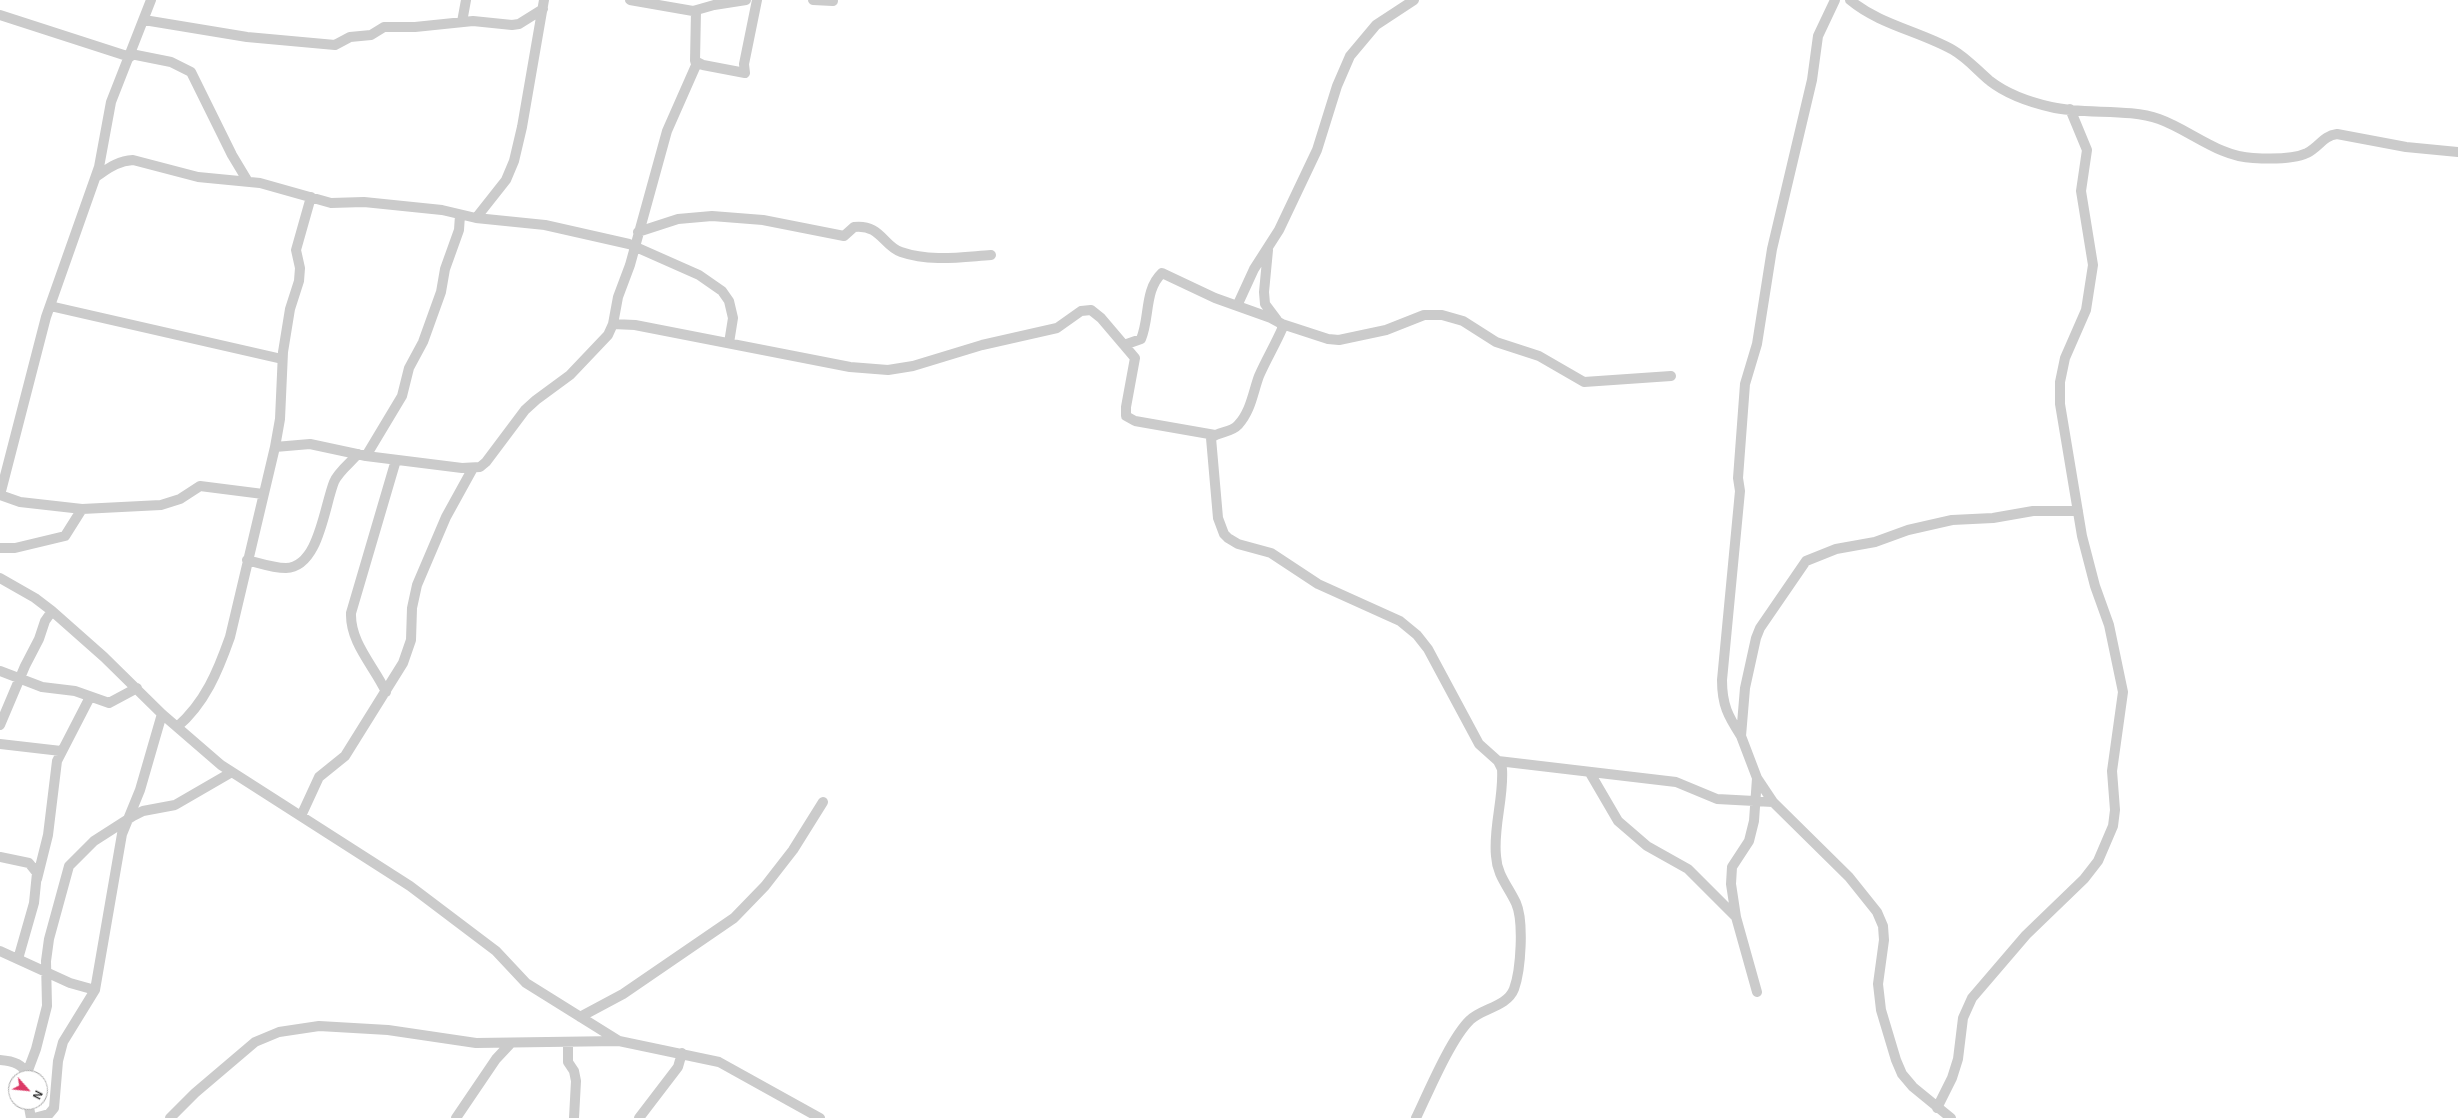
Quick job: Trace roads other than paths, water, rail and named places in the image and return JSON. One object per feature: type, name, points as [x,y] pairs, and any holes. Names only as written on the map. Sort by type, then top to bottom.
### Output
[{"type":"street","points":[[151,0],[111,102],[97,176],[72,237],[50,306],[0,495],[20,502],[82,509],[161,505],[180,499],[200,486],[263,494]]},
{"type":"street","points":[[462,22],[466,0]]},
{"type":"street","points":[[630,0],[696,11],[714,5],[746,0]]},
{"type":"street","points":[[697,63],[745,73],[744,64],[757,0]]},
{"type":"street","points":[[813,0],[833,1]]},
{"type":"street","points":[[1238,306],[1254,269],[1279,230],[1317,150],[1337,86],[1350,56],[1376,25],[1414,0]]},
{"type":"street","points":[[1836,0],[1818,36],[1812,80],[1772,249],[1757,344],[1745,384],[1738,478],[1740,491],[1722,680],[1722,700],[1729,718],[1740,736],[1757,778],[1773,802],[1853,883],[1877,912],[1883,926],[1884,940],[1878,984],[1881,1010],[1896,1060],[1902,1074],[1913,1087],[1951,1118]]},
{"type":"street","points":[[1850,0],[1879,20],[1933,39],[1955,51],[2004,91],[2026,100],[2070,109],[2159,119],[2234,155],[2252,158],[2278,158],[2307,153],[2328,135],[2337,134],[2406,147],[2458,152]]},
{"type":"street","points":[[144,20],[247,37],[335,45],[350,37],[371,35],[384,27],[415,27],[473,21],[512,25],[520,24],[543,5]]},
{"type":"street","points":[[476,218],[506,180],[514,161],[543,5]]},
{"type":"street","points":[[275,447],[310,444],[362,455],[473,468],[480,467],[491,457],[525,410],[570,375],[608,335],[613,324],[618,297],[630,265],[634,245],[667,131],[697,63],[694,55],[696,11]]},
{"type":"street","points":[[0,16],[130,55],[171,62],[191,72],[232,155],[247,180]]},
{"type":"street","points":[[1937,1108],[1952,1078],[1958,1059],[1963,1018],[1972,998],[2026,935],[2084,879],[2098,861],[2113,826],[2115,810],[2112,771],[2123,692],[2112,636],[2095,586],[2082,536],[2064,438],[2060,404],[2060,382],[2065,358],[2086,310],[2093,265],[2081,191],[2087,150],[2070,109]]},
{"type":"street","points":[[97,176],[122,161],[133,160],[198,177],[231,182],[247,180],[331,203],[384,204],[476,218],[545,225],[634,245],[699,275],[722,291],[729,301],[733,313],[729,343]]},
{"type":"street","points":[[176,727],[197,708],[222,660],[275,447],[280,419],[282,359],[290,309],[299,281],[300,268],[296,250],[312,197]]},
{"type":"street","points":[[247,560],[285,568],[295,567],[305,560],[317,537],[335,481],[362,455],[402,396],[410,368],[423,342],[441,292],[445,269],[459,230],[460,215]]},
{"type":"street","points":[[638,232],[678,219],[712,216],[763,220],[844,236],[854,227],[865,228],[881,234],[892,248],[925,258],[991,255]]},
{"type":"street","points":[[613,324],[635,325],[677,335],[729,343],[850,368],[888,370],[913,366],[982,345],[1057,328],[1086,310],[1091,310],[1101,318],[1124,346],[1133,354],[1135,360],[1126,407],[1126,416],[1135,421],[1215,435],[1232,430],[1242,421],[1252,401],[1259,377],[1282,329],[1280,323],[1265,304],[1264,292],[1268,249]]},
{"type":"street","points":[[1124,346],[1141,339],[1153,288],[1156,279],[1162,273],[1280,323],[1328,339],[1338,340],[1386,330],[1424,315],[1442,315],[1463,321],[1496,342],[1539,356],[1584,382],[1671,376]]},
{"type":"street","points":[[50,306],[282,359]]},
{"type":"street","points":[[1215,435],[1211,438],[1218,518],[1224,534],[1238,544],[1281,558],[1318,584],[1400,621],[1417,635],[1428,649],[1478,744],[1498,761],[1502,769],[1503,779],[1496,834],[1496,856],[1499,875],[1516,903],[1519,915],[1518,963],[1514,989],[1506,999],[1478,1014],[1467,1024],[1442,1064],[1416,1118]]},
{"type":"street","points":[[386,692],[373,666],[354,639],[351,617],[396,460]]},
{"type":"street","points":[[302,816],[319,777],[345,756],[403,663],[411,640],[412,608],[417,585],[446,517],[473,468]]},
{"type":"street","points":[[0,548],[15,548],[65,536],[82,509]]},
{"type":"street","points":[[1740,736],[1745,688],[1756,638],[1760,628],[1806,561],[1824,553],[1874,542],[1908,530],[1952,520],[1992,518],[2033,511],[2078,511]]},
{"type":"street","points":[[0,578],[35,598],[52,611],[176,727],[232,772],[410,886],[496,951],[526,983],[620,1041]]},
{"type":"street","points":[[0,725],[20,678],[39,640],[45,621],[52,611]]},
{"type":"street","points":[[0,671],[42,687],[67,690],[109,703],[136,688]]},
{"type":"street","points":[[18,959],[34,903],[37,879],[48,835],[54,773],[61,751],[90,697]]},
{"type":"street","points":[[33,1118],[49,1114],[54,1108],[58,1061],[63,1042],[95,990],[122,834],[130,818],[162,714]]},
{"type":"street","points":[[0,744],[61,751]]},
{"type":"street","points":[[1498,761],[1528,763],[1590,773],[1676,782],[1717,799],[1773,802]]},
{"type":"street","points":[[30,1070],[47,1006],[49,939],[69,866],[94,841],[130,818],[143,811],[175,805],[232,772]]},
{"type":"street","points":[[1590,773],[1618,821],[1647,846],[1688,869],[1726,910],[1736,917]]},
{"type":"street","points":[[1757,778],[1754,800],[1754,821],[1749,841],[1732,867],[1731,884],[1736,917],[1757,992]]},
{"type":"street","points":[[580,1017],[623,994],[734,918],[765,886],[793,850],[823,802]]},
{"type":"street","points":[[0,857],[29,863],[37,873],[37,879]]},
{"type":"street","points":[[0,951],[70,983],[95,990]]},
{"type":"street","points":[[586,1042],[591,1034],[591,1024]]},
{"type":"street","points":[[170,1118],[236,1056],[255,1042],[279,1032],[319,1026],[350,1026],[476,1042],[510,1043],[620,1041],[682,1053],[719,1062],[820,1118]]},
{"type":"street","points":[[568,1042],[568,1062],[574,1071],[576,1081],[574,1118]]},
{"type":"street","points":[[456,1118],[496,1059],[510,1043]]},
{"type":"street","points":[[639,1118],[678,1067],[682,1053]]},
{"type":"street","points":[[0,1060],[15,1062],[22,1070]]}]
